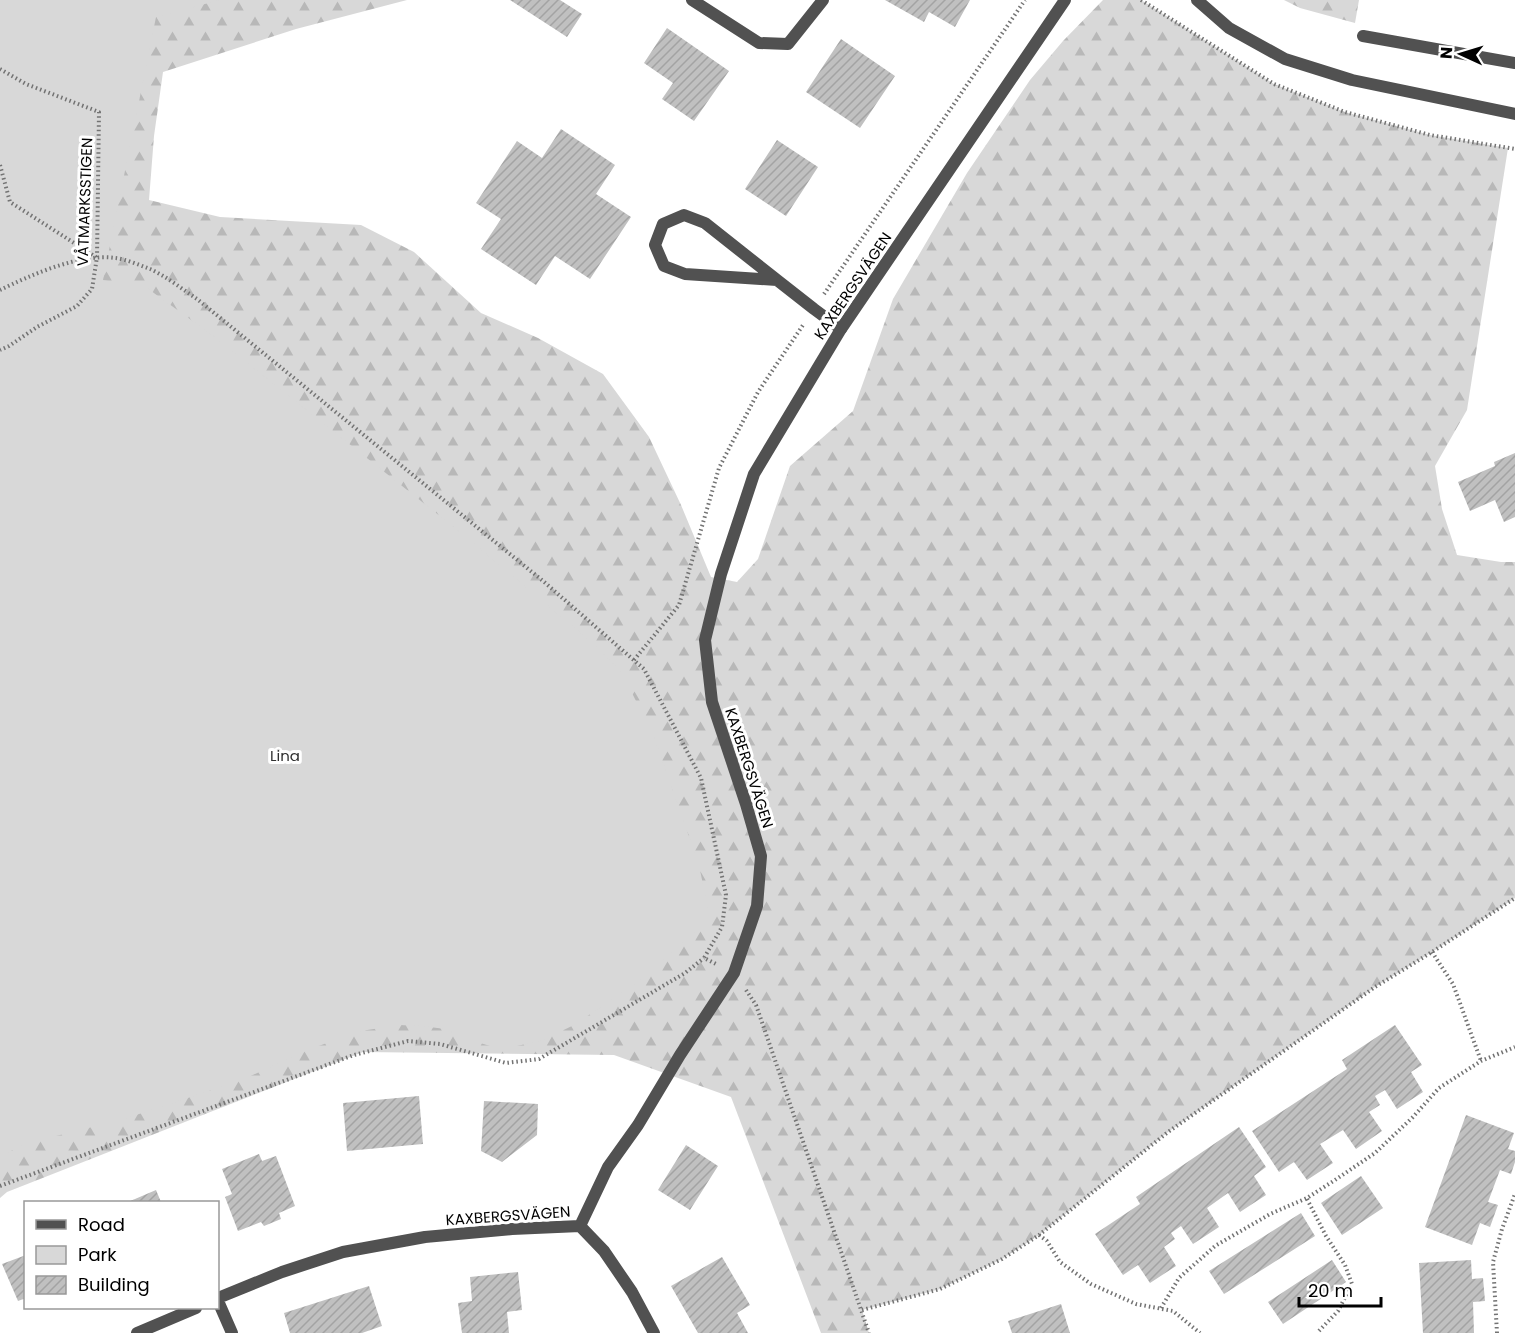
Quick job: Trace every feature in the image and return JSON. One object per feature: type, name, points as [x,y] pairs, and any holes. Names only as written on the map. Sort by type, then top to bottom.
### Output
[{"type":"street","points":[[692,0],[759,43],[788,44],[823,0]]},
{"type":"street","name":"KAXBERGSVÄGEN","points":[[219,1299],[282,1272],[343,1252],[425,1238],[512,1229],[580,1226],[608,1167],[638,1125],[680,1055],[734,973],[757,906],[761,856],[712,702],[705,640],[721,574],[754,474],[841,328],[1065,0]]},
{"type":"street","points":[[1197,0],[1229,28],[1285,59],[1352,80],[1515,114]]},
{"type":"street","points":[[1363,36],[1515,63]]},
{"type":"street","points":[[777,280],[685,274],[664,266],[655,245],[663,224],[684,215],[705,223],[841,328]]},
{"type":"street","points":[[580,1226],[604,1251],[632,1292],[654,1333]]},
{"type":"street","points":[[219,1301],[232,1333]]},
{"type":"street","points":[[137,1333],[194,1309]]},
{"type":"path","name":"VÅTMARKSSTIGEN","points":[[0,69],[26,84],[99,112],[97,257],[92,289],[77,306],[0,350]]},
{"type":"path","points":[[1508,148],[1515,149]]},
{"type":"path","points":[[0,165],[9,202],[97,257]]},
{"type":"path","points":[[0,290],[24,278],[72,262],[97,257],[116,258],[151,269],[197,299],[543,580],[644,669],[701,778],[726,895],[722,927],[704,958],[685,973],[539,1059],[506,1064],[440,1044],[408,1041],[354,1055],[0,1186]]},
{"type":"path","points":[[862,1310],[940,1289],[1002,1259],[1039,1235],[1168,1132],[1375,987],[1515,898]]},
{"type":"path","points":[[1432,952],[1453,984],[1481,1061]]},
{"type":"path","points":[[704,958],[734,973],[756,1005],[869,1333]]},
{"type":"path","points":[[1161,1308],[1179,1278],[1215,1246],[1270,1214],[1307,1198],[1375,1152],[1413,1118],[1439,1088],[1481,1061],[1515,1047]]},
{"type":"path","points":[[1497,1333],[1493,1262],[1515,1194]]},
{"type":"path","points":[[1307,1198],[1326,1236],[1345,1265],[1352,1284],[1338,1311],[1317,1333]]},
{"type":"path","points":[[1039,1235],[1047,1241],[1060,1262],[1091,1284],[1136,1304],[1173,1311],[1200,1333]]},
{"type":"green space","points":[[0,0],[407,0],[296,29],[163,72],[154,136],[149,200],[220,217],[361,225],[414,252],[481,313],[538,338],[603,374],[649,437],[711,577],[737,582],[758,559],[790,466],[853,411],[893,299],[967,173],[1030,80],[1063,41],[1103,0],[1141,0],[1274,84],[1345,112],[1430,135],[1508,148],[1467,410],[1435,466],[1442,509],[1457,555],[1515,562],[1515,898],[1375,987],[1168,1132],[1039,1235],[1002,1259],[940,1289],[862,1310],[869,1333],[821,1333],[731,1097],[614,1055],[363,1052],[7,1192],[0,1198]]},
{"type":"green space","name":"Lina","points":[[0,0],[220,0],[156,17],[103,280],[147,288],[212,335],[460,532],[595,645],[622,673],[654,737],[699,865],[709,914],[697,930],[638,982],[574,1025],[543,1040],[517,1046],[490,1046],[445,1029],[422,1026],[399,1025],[361,1031],[310,1049],[242,1080],[124,1119],[28,1143],[0,1156]]},
{"type":"green space","points":[[1284,0],[1359,0],[1355,23],[1300,8]]},
{"type":"building","points":[[510,0],[560,0],[582,14],[567,37]]},
{"type":"building","points":[[885,0],[970,0],[955,27],[929,12],[924,22]]},
{"type":"building","points":[[667,28],[729,71],[694,121],[662,99],[673,83],[644,63]]},
{"type":"building","points":[[841,39],[895,76],[860,128],[806,92]]},
{"type":"building","points":[[561,129],[615,165],[596,194],[631,217],[590,279],[555,256],[536,285],[481,249],[501,219],[476,203],[517,141],[542,158]]},
{"type":"building","points":[[777,140],[818,167],[786,216],[745,189]]},
{"type":"building","points":[[1515,453],[1515,517],[1504,522],[1495,500],[1470,511],[1458,482],[1495,466],[1494,462]]},
{"type":"building","points":[[1395,1025],[1422,1065],[1411,1072],[1423,1092],[1397,1109],[1385,1090],[1375,1096],[1380,1105],[1369,1112],[1382,1131],[1356,1149],[1343,1130],[1320,1144],[1333,1163],[1307,1180],[1294,1162],[1279,1172],[1252,1131],[1347,1069],[1342,1060]]},
{"type":"building","points":[[419,1096],[423,1144],[347,1151],[343,1103]]},
{"type":"building","points":[[484,1101],[538,1104],[537,1135],[502,1162],[481,1151]]},
{"type":"building","points":[[1466,1115],[1514,1133],[1508,1149],[1515,1151],[1515,1162],[1511,1174],[1500,1170],[1488,1202],[1498,1205],[1490,1227],[1480,1223],[1472,1245],[1425,1227]]},
{"type":"building","points":[[1239,1127],[1266,1167],[1254,1176],[1266,1195],[1240,1212],[1228,1193],[1207,1208],[1219,1227],[1193,1244],[1181,1226],[1171,1233],[1175,1239],[1164,1247],[1176,1266],[1150,1283],[1138,1265],[1123,1275],[1095,1234],[1140,1204],[1136,1197]]},
{"type":"building","points":[[686,1145],[718,1166],[690,1210],[658,1190]]},
{"type":"building","points":[[259,1154],[262,1161],[276,1156],[295,1206],[279,1213],[281,1219],[264,1226],[261,1222],[238,1231],[225,1197],[232,1194],[222,1169]]},
{"type":"building","points":[[1361,1176],[1383,1208],[1342,1235],[1321,1203]]},
{"type":"building","points":[[156,1190],[161,1201],[130,1201]]},
{"type":"building","points":[[1301,1213],[1315,1236],[1224,1294],[1209,1271]]},
{"type":"building","points":[[24,1256],[24,1299],[18,1301],[2,1264]]},
{"type":"building","points":[[722,1257],[750,1305],[737,1313],[748,1333],[698,1333],[671,1286]]},
{"type":"building","points":[[1332,1260],[1346,1282],[1283,1324],[1268,1302]]},
{"type":"building","points":[[1471,1260],[1472,1279],[1483,1278],[1485,1301],[1473,1302],[1474,1333],[1423,1333],[1419,1263]]},
{"type":"building","points":[[518,1272],[522,1310],[507,1312],[509,1333],[462,1333],[458,1303],[472,1301],[470,1277]]},
{"type":"building","points":[[369,1286],[382,1326],[362,1333],[290,1333],[284,1313]]},
{"type":"building","points":[[1061,1304],[1070,1333],[1012,1333],[1008,1321]]}]
